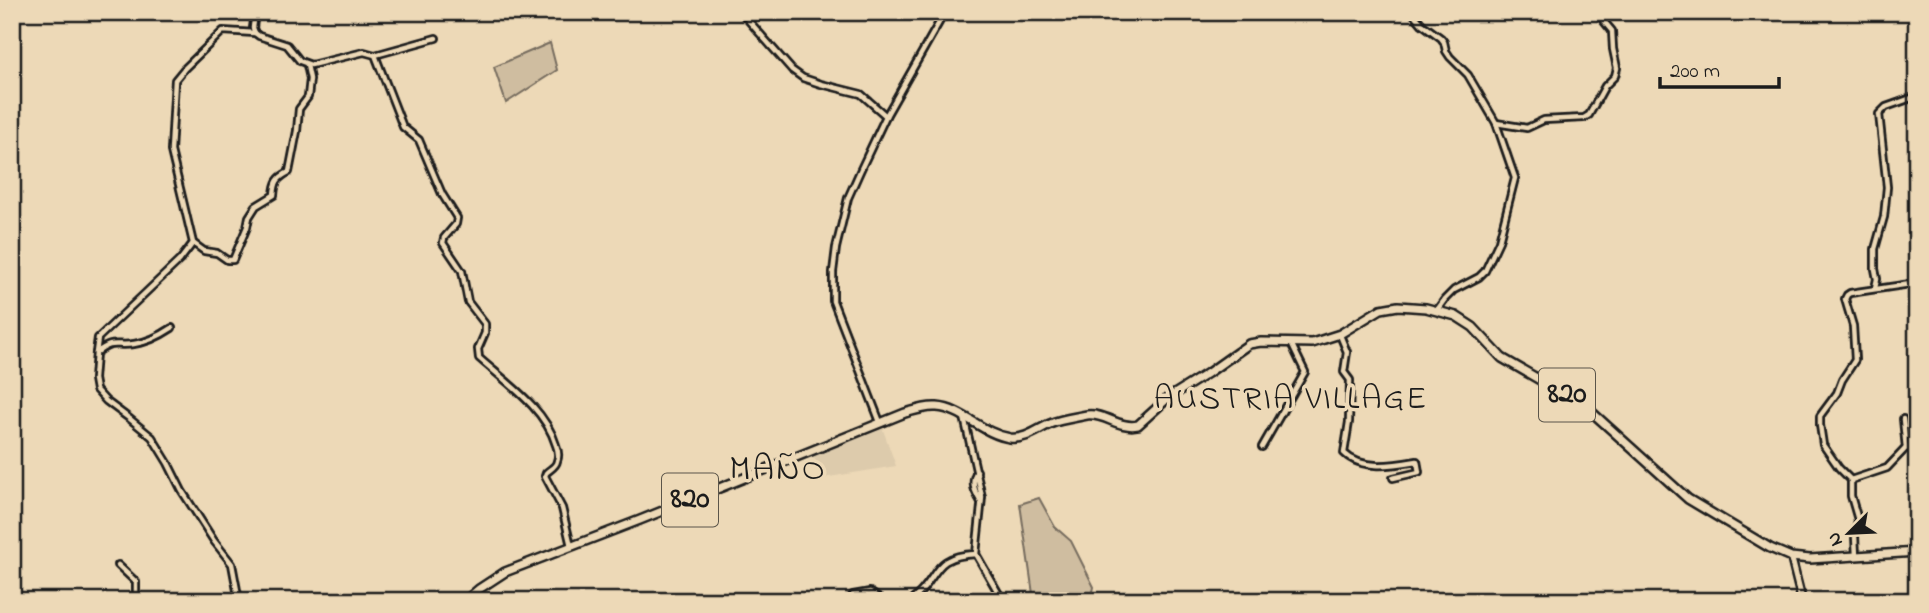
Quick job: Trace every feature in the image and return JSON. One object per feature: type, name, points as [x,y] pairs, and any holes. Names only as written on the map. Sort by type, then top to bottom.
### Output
[{"type":"highway","name":"820","points":[[465,601],[505,572],[920,408],[937,407],[963,416],[986,430],[1015,438],[1027,436],[1055,422],[1093,415],[1123,426],[1138,425],[1168,398],[1208,373],[1243,346],[1262,342],[1312,343],[1340,334],[1381,309],[1398,306],[1456,316],[1473,327],[1502,358],[1585,406],[1688,499],[1770,548],[1791,557],[1810,559],[1917,552]]},
{"type":"main road","points":[[1791,557],[1802,601]]},
{"type":"street","points":[[255,12],[255,33]]},
{"type":"street","points":[[741,12],[792,70],[803,78],[861,94],[886,116]]},
{"type":"street","points":[[880,423],[837,312],[832,292],[836,248],[848,198],[886,116],[945,12]]},
{"type":"street","points":[[1412,12],[1422,24],[1441,38],[1446,51],[1468,75],[1496,123],[1515,178],[1499,241],[1485,271],[1454,290],[1437,311]]},
{"type":"street","points":[[1496,123],[1527,128],[1544,120],[1584,118],[1588,115],[1605,86],[1615,76],[1617,68],[1612,32],[1600,12]]},
{"type":"street","points":[[307,65],[310,79],[307,97],[299,108],[289,172],[278,178],[274,195],[256,206],[249,217],[233,260],[204,251],[193,243],[171,151],[176,80],[223,31],[255,33],[287,45],[300,61],[307,65],[364,52],[375,55],[436,38]]},
{"type":"street","points":[[375,55],[403,127],[419,140],[442,194],[457,218],[443,243],[462,271],[468,302],[485,324],[485,333],[477,355],[538,411],[550,429],[558,459],[545,476],[562,508],[572,547]]},
{"type":"street","points":[[1875,288],[1875,249],[1884,217],[1887,187],[1879,114],[1886,107],[1916,96]]},
{"type":"street","points":[[193,243],[180,260],[98,338],[94,379],[96,390],[106,401],[152,437],[182,491],[232,564],[239,598],[234,596],[225,601]]},
{"type":"street","points":[[1856,557],[1855,536],[1858,520],[1851,496],[1851,480],[1823,445],[1820,416],[1838,393],[1842,380],[1855,360],[1853,326],[1845,299],[1850,293],[1917,283]]},
{"type":"street","points":[[96,353],[110,344],[131,345],[151,340],[172,328]]},
{"type":"street","points":[[1340,334],[1347,352],[1345,372],[1350,380],[1349,422],[1344,453],[1354,462],[1364,465],[1417,461],[1419,472],[1393,478]]},
{"type":"street","points":[[1262,447],[1305,372],[1291,343]]},
{"type":"street","points":[[963,416],[982,503],[976,554],[1003,601]]},
{"type":"street","points":[[1851,480],[1887,468],[1906,448],[1903,419]]},
{"type":"street","points":[[1906,448],[1917,450]]},
{"type":"street","points":[[911,601],[943,562],[957,555],[976,554]]},
{"type":"street","points":[[118,565],[136,582],[136,601]]},
{"type":"street","points":[[848,601],[853,595],[870,592],[884,601]]},
{"type":"shaded area","points":[[550,43],[557,70],[506,103],[494,67]]},
{"type":"shaded area","points":[[882,427],[896,466],[823,478],[813,455]]},
{"type":"shaded area","points":[[1039,498],[1055,527],[1071,541],[1094,587],[1091,601],[1034,601],[1020,504]]},
{"type":"district","name":"AUSTRIA VILLAGE","points":[[1291,400]]},
{"type":"district","name":"MAÑO","points":[[778,470]]}]
